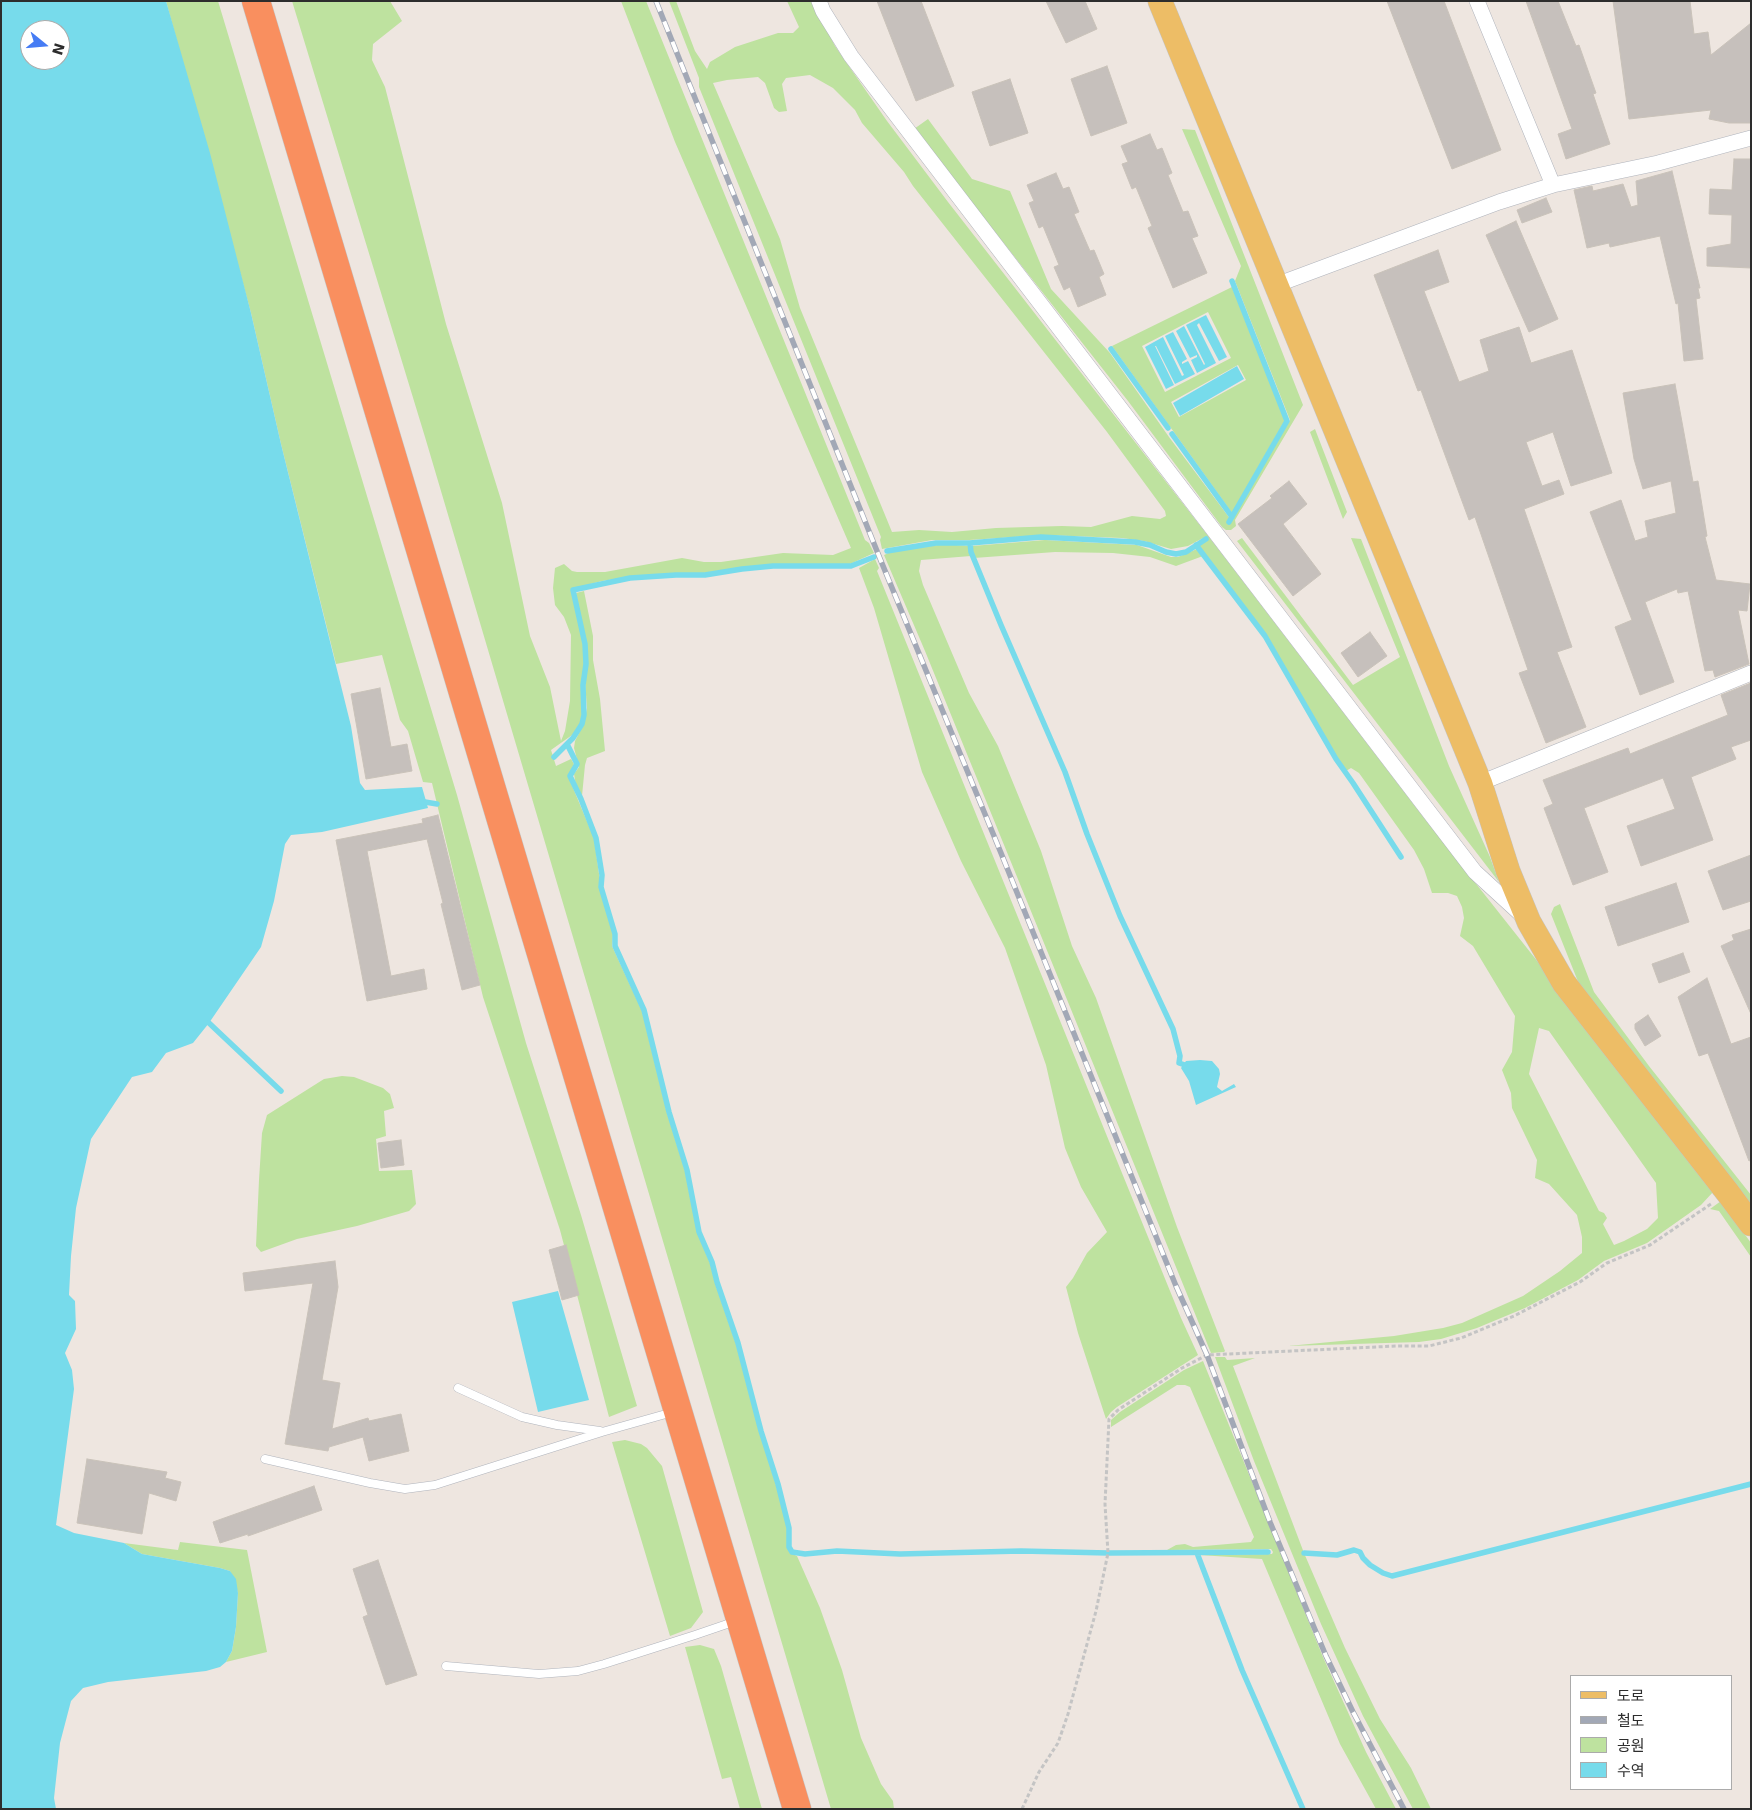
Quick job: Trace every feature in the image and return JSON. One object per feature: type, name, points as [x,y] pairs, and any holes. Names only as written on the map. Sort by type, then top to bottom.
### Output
[{"type":"highway","points":[[256,1],[797,1809]]},
{"type":"main road","points":[[1160,1],[1480,783],[1508,871],[1529,922],[1564,983],[1751,1224]]},
{"type":"street","points":[[819,1],[822,11],[851,56],[1475,872],[1529,922]]},
{"type":"street","points":[[1478,1],[1553,185]]},
{"type":"street","points":[[1276,285],[1499,202],[1553,185],[1658,163],[1751,138]]},
{"type":"street","points":[[1480,783],[1751,673]]},
{"type":"lane","points":[[458,1388],[522,1416],[557,1425],[602,1432]]},
{"type":"lane","points":[[265,1459],[370,1484],[405,1489],[434,1485],[677,1410]]},
{"type":"lane","points":[[446,1666],[539,1674],[578,1671],[696,1635],[740,1619]]},
{"type":"path","points":[[1022,1809],[1039,1772],[1058,1743],[1068,1714],[1096,1611],[1108,1553],[1105,1504],[1109,1420],[1118,1410],[1182,1368],[1207,1355],[1429,1346],[1461,1338],[1514,1316],[1580,1282],[1607,1263],[1650,1245],[1728,1193]]},
{"type":"green space","points":[[166,1],[218,1],[457,795],[526,1043],[581,1215],[637,1406],[609,1417],[560,1230],[483,997],[432,783],[423,782],[408,731],[400,720],[382,655],[336,664],[281,444],[251,313]]},
{"type":"green space","points":[[292,1],[390,1],[402,21],[373,44],[372,60],[385,87],[446,324],[502,503],[530,636],[550,687],[561,741],[565,731],[570,701],[571,635],[564,617],[555,605],[553,588],[555,568],[564,564],[572,571],[577,572],[605,572],[682,558],[704,562],[721,562],[783,553],[833,555],[851,548],[675,142],[621,1],[646,1],[865,540],[869,543],[874,553],[850,564],[772,564],[704,573],[629,577],[602,581],[571,589],[583,644],[585,666],[582,685],[583,715],[581,724],[575,733],[551,750],[556,766],[571,759],[574,764],[568,776],[594,838],[600,881],[599,887],[613,934],[612,946],[642,1011],[667,1113],[685,1171],[697,1232],[710,1263],[736,1344],[759,1431],[776,1485],[787,1528],[787,1547],[790,1553],[797,1556],[820,1608],[842,1670],[861,1738],[881,1784],[893,1801],[894,1809],[831,1809],[425,437]]},
{"type":"green space","points":[[669,1],[676,1],[695,51],[707,69],[710,62],[735,47],[778,33],[793,33],[799,27],[787,1],[812,1],[835,46],[887,121],[948,202],[1209,537],[1424,818],[1667,1125],[1714,1191],[1701,1205],[1647,1243],[1604,1261],[1578,1280],[1525,1308],[1477,1328],[1441,1339],[1419,1342],[1288,1346],[1394,1336],[1462,1323],[1523,1296],[1560,1271],[1582,1253],[1582,1237],[1577,1215],[1549,1184],[1535,1178],[1537,1160],[1512,1108],[1511,1093],[1502,1070],[1512,1052],[1515,1016],[1473,946],[1460,936],[1464,918],[1457,896],[1448,893],[1432,893],[1424,869],[1414,850],[1359,773],[1351,768],[1346,771],[1337,759],[1266,636],[1198,546],[1206,541],[1206,539],[1203,538],[1188,546],[1171,549],[1144,541],[1122,538],[1045,535],[969,540],[932,540],[882,549],[881,537],[699,87],[699,78]],"holes":[[[810,75],[833,88],[855,110],[862,123],[904,172],[913,186],[1107,432],[1165,511],[1166,516],[1160,519],[1132,516],[1091,527],[1062,526],[996,528],[952,532],[919,530],[892,532],[800,308],[780,239],[713,83],[758,77],[765,83],[774,108],[779,112],[787,111],[782,84],[786,78]],[[1539,1028],[1549,1031],[1656,1183],[1658,1218],[1647,1229],[1614,1245],[1603,1224],[1607,1218],[1604,1213],[1599,1211],[1529,1074]]]},
{"type":"green space","points":[[928,119],[972,179],[1010,191],[1051,289],[1110,353],[1169,437],[1231,520],[1290,420],[1235,281],[1241,266],[1182,129],[1195,130],[1303,405],[1235,520],[1236,526],[1231,530],[1226,530],[1222,527],[1128,401],[914,129]]},
{"type":"green space","points":[[1232,287],[1285,420],[1232,513],[1112,346]],"holes":[[[1208,312],[1231,358],[1165,392],[1142,346]],[[1238,365],[1246,380],[1179,417],[1171,402]]]},
{"type":"green space","points":[[1315,429],[1347,512],[1343,519],[1310,432]]},
{"type":"green space","points":[[1242,538],[1353,685],[1400,657],[1351,538],[1361,539],[1449,766],[1490,857],[1499,882],[1237,541]]},
{"type":"green space","points":[[1045,540],[1137,545],[1171,557],[1178,557],[1197,549],[1203,556],[1176,566],[1150,557],[1113,553],[1055,552],[974,558],[972,552],[972,546]]},
{"type":"green space","points":[[944,544],[969,546],[971,556],[921,560],[919,571],[923,585],[969,693],[998,746],[1041,851],[1072,946],[1096,998],[1177,1227],[1224,1352],[1211,1353],[925,651],[884,555],[891,552]]},
{"type":"green space","points":[[875,559],[879,568],[877,571],[1181,1318],[1198,1355],[1117,1407],[1106,1419],[1078,1333],[1066,1287],[1087,1253],[1107,1232],[1081,1187],[1065,1148],[1046,1065],[1005,948],[961,861],[922,772],[874,608],[859,568]]},
{"type":"green space","points":[[584,591],[593,636],[593,660],[600,699],[605,751],[587,758],[582,796],[576,786],[574,774],[579,767],[574,748],[575,741],[584,723],[587,708],[585,682],[588,665],[587,649],[576,593]]},
{"type":"green space","points":[[1560,904],[1594,992],[1649,1066],[1751,1195],[1751,1209],[1583,994],[1551,914],[1554,907]]},
{"type":"green space","points":[[342,1076],[354,1077],[383,1088],[390,1094],[394,1108],[384,1111],[386,1136],[376,1139],[379,1171],[412,1170],[416,1204],[409,1211],[357,1226],[297,1239],[261,1252],[256,1246],[262,1133],[267,1115],[324,1079]]},
{"type":"green space","points":[[1721,1201],[1751,1243],[1751,1257],[1719,1211],[1710,1209]]},
{"type":"green space","points":[[1215,1357],[1225,1357],[1227,1360],[1255,1358],[1233,1366],[1304,1553],[1345,1648],[1380,1719],[1411,1768],[1431,1809],[1413,1809],[1363,1716],[1321,1624],[1254,1461]]},
{"type":"green space","points":[[1203,1361],[1323,1657],[1366,1752],[1396,1809],[1376,1809],[1340,1744],[1262,1559],[1199,1555],[1272,1554],[1271,1549],[1167,1550],[1176,1545],[1185,1544],[1193,1547],[1251,1542],[1254,1537],[1190,1387],[1177,1385],[1111,1427],[1111,1420],[1120,1412],[1184,1370]]},
{"type":"green space","points":[[625,1440],[641,1444],[647,1448],[662,1466],[703,1612],[691,1628],[670,1636],[612,1442]]},
{"type":"green space","points":[[180,1542],[247,1550],[267,1652],[226,1662],[232,1651],[236,1627],[238,1593],[230,1571],[142,1554],[124,1543],[178,1550]]},
{"type":"green space","points":[[700,1645],[714,1649],[721,1666],[762,1809],[740,1809],[731,1777],[722,1779],[685,1647]]},
{"type":"water","points":[[1,1],[166,1],[210,153],[251,313],[281,444],[351,726],[360,783],[365,790],[422,787],[428,808],[322,832],[291,835],[285,844],[274,901],[261,947],[193,1043],[166,1053],[152,1072],[132,1077],[91,1139],[76,1208],[71,1256],[69,1295],[75,1301],[76,1329],[65,1353],[72,1370],[74,1389],[56,1525],[74,1533],[124,1543],[142,1554],[230,1571],[236,1579],[238,1593],[236,1627],[232,1651],[226,1662],[220,1667],[206,1671],[108,1682],[83,1688],[71,1701],[60,1743],[54,1798],[56,1809],[1,1809]]},
{"type":"water","points":[[1206,315],[1227,357],[1219,361],[1199,323],[1197,325],[1216,363],[1197,373],[1191,360],[1197,357],[1197,355],[1190,358],[1176,331],[1184,326],[1204,365],[1186,325]]},
{"type":"water","points":[[1173,332],[1187,359],[1182,364],[1188,361],[1195,374],[1175,384],[1155,346],[1174,385],[1166,389],[1145,347],[1163,337],[1182,376],[1184,375],[1165,336]]},
{"type":"water","points":[[1237,366],[1244,379],[1180,416],[1173,403]]},
{"type":"water","points":[[1186,1061],[1212,1061],[1219,1069],[1220,1074],[1217,1087],[1222,1091],[1234,1084],[1236,1087],[1196,1105],[1189,1081],[1181,1068]]},
{"type":"water","points":[[558,1291],[589,1400],[538,1412],[512,1302]]},
{"type":"building","points":[[877,1],[921,1],[954,86],[916,101]]},
{"type":"building","points":[[1046,1],[1085,1],[1097,29],[1066,43]]},
{"type":"building","points":[[1387,1],[1444,1],[1501,150],[1452,169]]},
{"type":"building","points":[[1526,1],[1558,1],[1576,46],[1579,45],[1596,93],[1593,94],[1610,144],[1566,159],[1558,134],[1572,129]]},
{"type":"building","points":[[1613,1],[1690,1],[1694,34],[1708,32],[1711,55],[1751,23],[1751,123],[1729,123],[1709,119],[1711,110],[1629,119]]},
{"type":"building","points":[[1107,66],[1127,123],[1091,136],[1071,79]]},
{"type":"building","points":[[1010,79],[1028,133],[990,146],[972,92]]},
{"type":"building","points":[[1150,134],[1157,150],[1162,148],[1172,173],[1168,175],[1183,212],[1188,211],[1198,236],[1192,238],[1207,273],[1173,288],[1148,228],[1152,226],[1136,187],[1132,189],[1122,164],[1128,162],[1121,146]]},
{"type":"building","points":[[1734,159],[1751,159],[1751,268],[1707,266],[1707,248],[1731,244],[1732,215],[1709,214],[1710,189],[1732,190]]},
{"type":"building","points":[[1672,171],[1700,288],[1698,288],[1700,298],[1696,299],[1703,359],[1684,361],[1678,303],[1676,304],[1660,236],[1610,247],[1609,243],[1587,248],[1574,190],[1592,186],[1593,191],[1623,184],[1631,207],[1638,205],[1636,181]]},
{"type":"building","points":[[1056,173],[1063,189],[1069,187],[1079,212],[1074,214],[1090,251],[1094,250],[1104,274],[1099,277],[1106,295],[1078,307],[1070,287],[1064,290],[1054,267],[1059,265],[1043,226],[1039,228],[1029,203],[1034,201],[1027,185]]},
{"type":"building","points":[[1546,198],[1552,212],[1522,223],[1517,210]]},
{"type":"building","points":[[1516,221],[1558,319],[1529,332],[1486,235]]},
{"type":"building","points":[[1438,250],[1449,282],[1424,291],[1459,382],[1489,371],[1480,340],[1519,327],[1531,363],[1572,350],[1612,473],[1571,486],[1553,432],[1526,442],[1542,486],[1559,480],[1564,494],[1524,509],[1572,647],[1557,652],[1586,727],[1546,743],[1519,673],[1528,670],[1475,517],[1469,520],[1421,390],[1418,391],[1374,275]]},
{"type":"building","points":[[1675,384],[1693,482],[1698,481],[1707,536],[1705,537],[1716,580],[1750,584],[1747,611],[1738,610],[1749,664],[1715,677],[1713,670],[1705,671],[1688,591],[1678,593],[1677,589],[1645,602],[1674,682],[1640,695],[1615,627],[1632,620],[1590,512],[1621,500],[1635,541],[1648,537],[1645,521],[1676,513],[1671,481],[1643,489],[1634,459],[1623,393]]},
{"type":"building","points":[[1289,481],[1307,504],[1283,524],[1321,574],[1293,596],[1238,524],[1272,498],[1270,496]]},
{"type":"building","points":[[1370,632],[1387,656],[1358,677],[1341,653]]},
{"type":"building","points":[[1751,683],[1751,740],[1731,747],[1736,759],[1691,777],[1713,840],[1641,866],[1627,826],[1675,809],[1663,778],[1584,808],[1608,872],[1573,885],[1544,808],[1553,804],[1543,780],[1628,748],[1630,754],[1728,715],[1721,695]]},
{"type":"building","points":[[380,688],[391,747],[407,744],[412,771],[366,779],[351,694]]},
{"type":"building","points":[[438,815],[480,985],[462,990],[427,839],[367,851],[391,976],[424,969],[427,989],[367,1001],[336,840],[423,823],[422,819]]},
{"type":"building","points":[[1751,855],[1751,901],[1723,910],[1708,871]]},
{"type":"building","points":[[1676,883],[1689,922],[1618,946],[1605,907]]},
{"type":"building","points":[[1751,929],[1751,1014],[1721,946],[1734,940],[1732,935]]},
{"type":"building","points":[[1683,953],[1690,972],[1659,983],[1652,964]]},
{"type":"building","points":[[1707,978],[1731,1044],[1751,1037],[1751,1160],[1749,1161],[1708,1053],[1699,1056],[1678,997]]},
{"type":"building","points":[[1648,1015],[1661,1036],[1645,1046],[1635,1029],[1635,1024]]},
{"type":"building","points":[[401,1140],[404,1165],[381,1168],[378,1143]]},
{"type":"building","points":[[566,1245],[579,1295],[562,1300],[549,1250]]},
{"type":"building","points":[[335,1261],[338,1287],[322,1380],[340,1383],[332,1429],[368,1418],[369,1421],[401,1414],[409,1451],[369,1461],[363,1437],[329,1447],[328,1451],[285,1444],[313,1283],[245,1291],[243,1273]]},
{"type":"building","points":[[87,1459],[167,1472],[165,1478],[181,1482],[176,1501],[149,1493],[142,1534],[77,1523]]},
{"type":"building","points":[[314,1486],[322,1510],[248,1536],[248,1534],[220,1543],[213,1522]]},
{"type":"building","points":[[378,1560],[417,1675],[386,1685],[363,1617],[368,1615],[353,1569]]},
{"type":"waterway","points":[[1229,522],[1287,421],[1232,281]]},
{"type":"waterway","points":[[1111,349],[1168,428]]},
{"type":"waterway","points":[[1172,434],[1232,517]]},
{"type":"waterway","points":[[887,551],[936,543],[970,543],[1041,537],[1135,542],[1176,554],[1186,552],[1206,539]]},
{"type":"waterway","points":[[970,543],[971,552],[1001,625],[1065,772],[1087,834],[1120,916],[1173,1029],[1180,1056],[1179,1063],[1185,1065]]},
{"type":"waterway","points":[[1196,545],[1265,636],[1336,759],[1401,857]]},
{"type":"waterway","points":[[554,757],[573,738],[582,724],[584,715],[585,644],[573,590],[630,578],[705,575],[773,566],[851,566],[874,557]]},
{"type":"waterway","points":[[567,744],[577,764],[570,776],[596,838],[602,875],[601,887],[615,934],[615,946],[644,1010],[669,1112],[687,1170],[699,1232],[712,1262],[738,1343],[761,1431],[778,1484],[789,1528],[789,1547],[792,1552],[805,1554],[837,1551],[900,1554],[1021,1551],[1108,1553],[1268,1552]]},
{"type":"waterway","points":[[419,801],[437,804]]},
{"type":"waterway","points":[[209,1023],[281,1091]]},
{"type":"waterway","points":[[1304,1553],[1337,1555],[1354,1550],[1360,1552],[1370,1565],[1392,1576],[1751,1484]]},
{"type":"waterway","points":[[1197,1553],[1242,1670],[1303,1809]]},
{"type":"railway","points":[[656,1],[1176,1286],[1207,1355],[1270,1522],[1326,1656],[1404,1809]]}]
